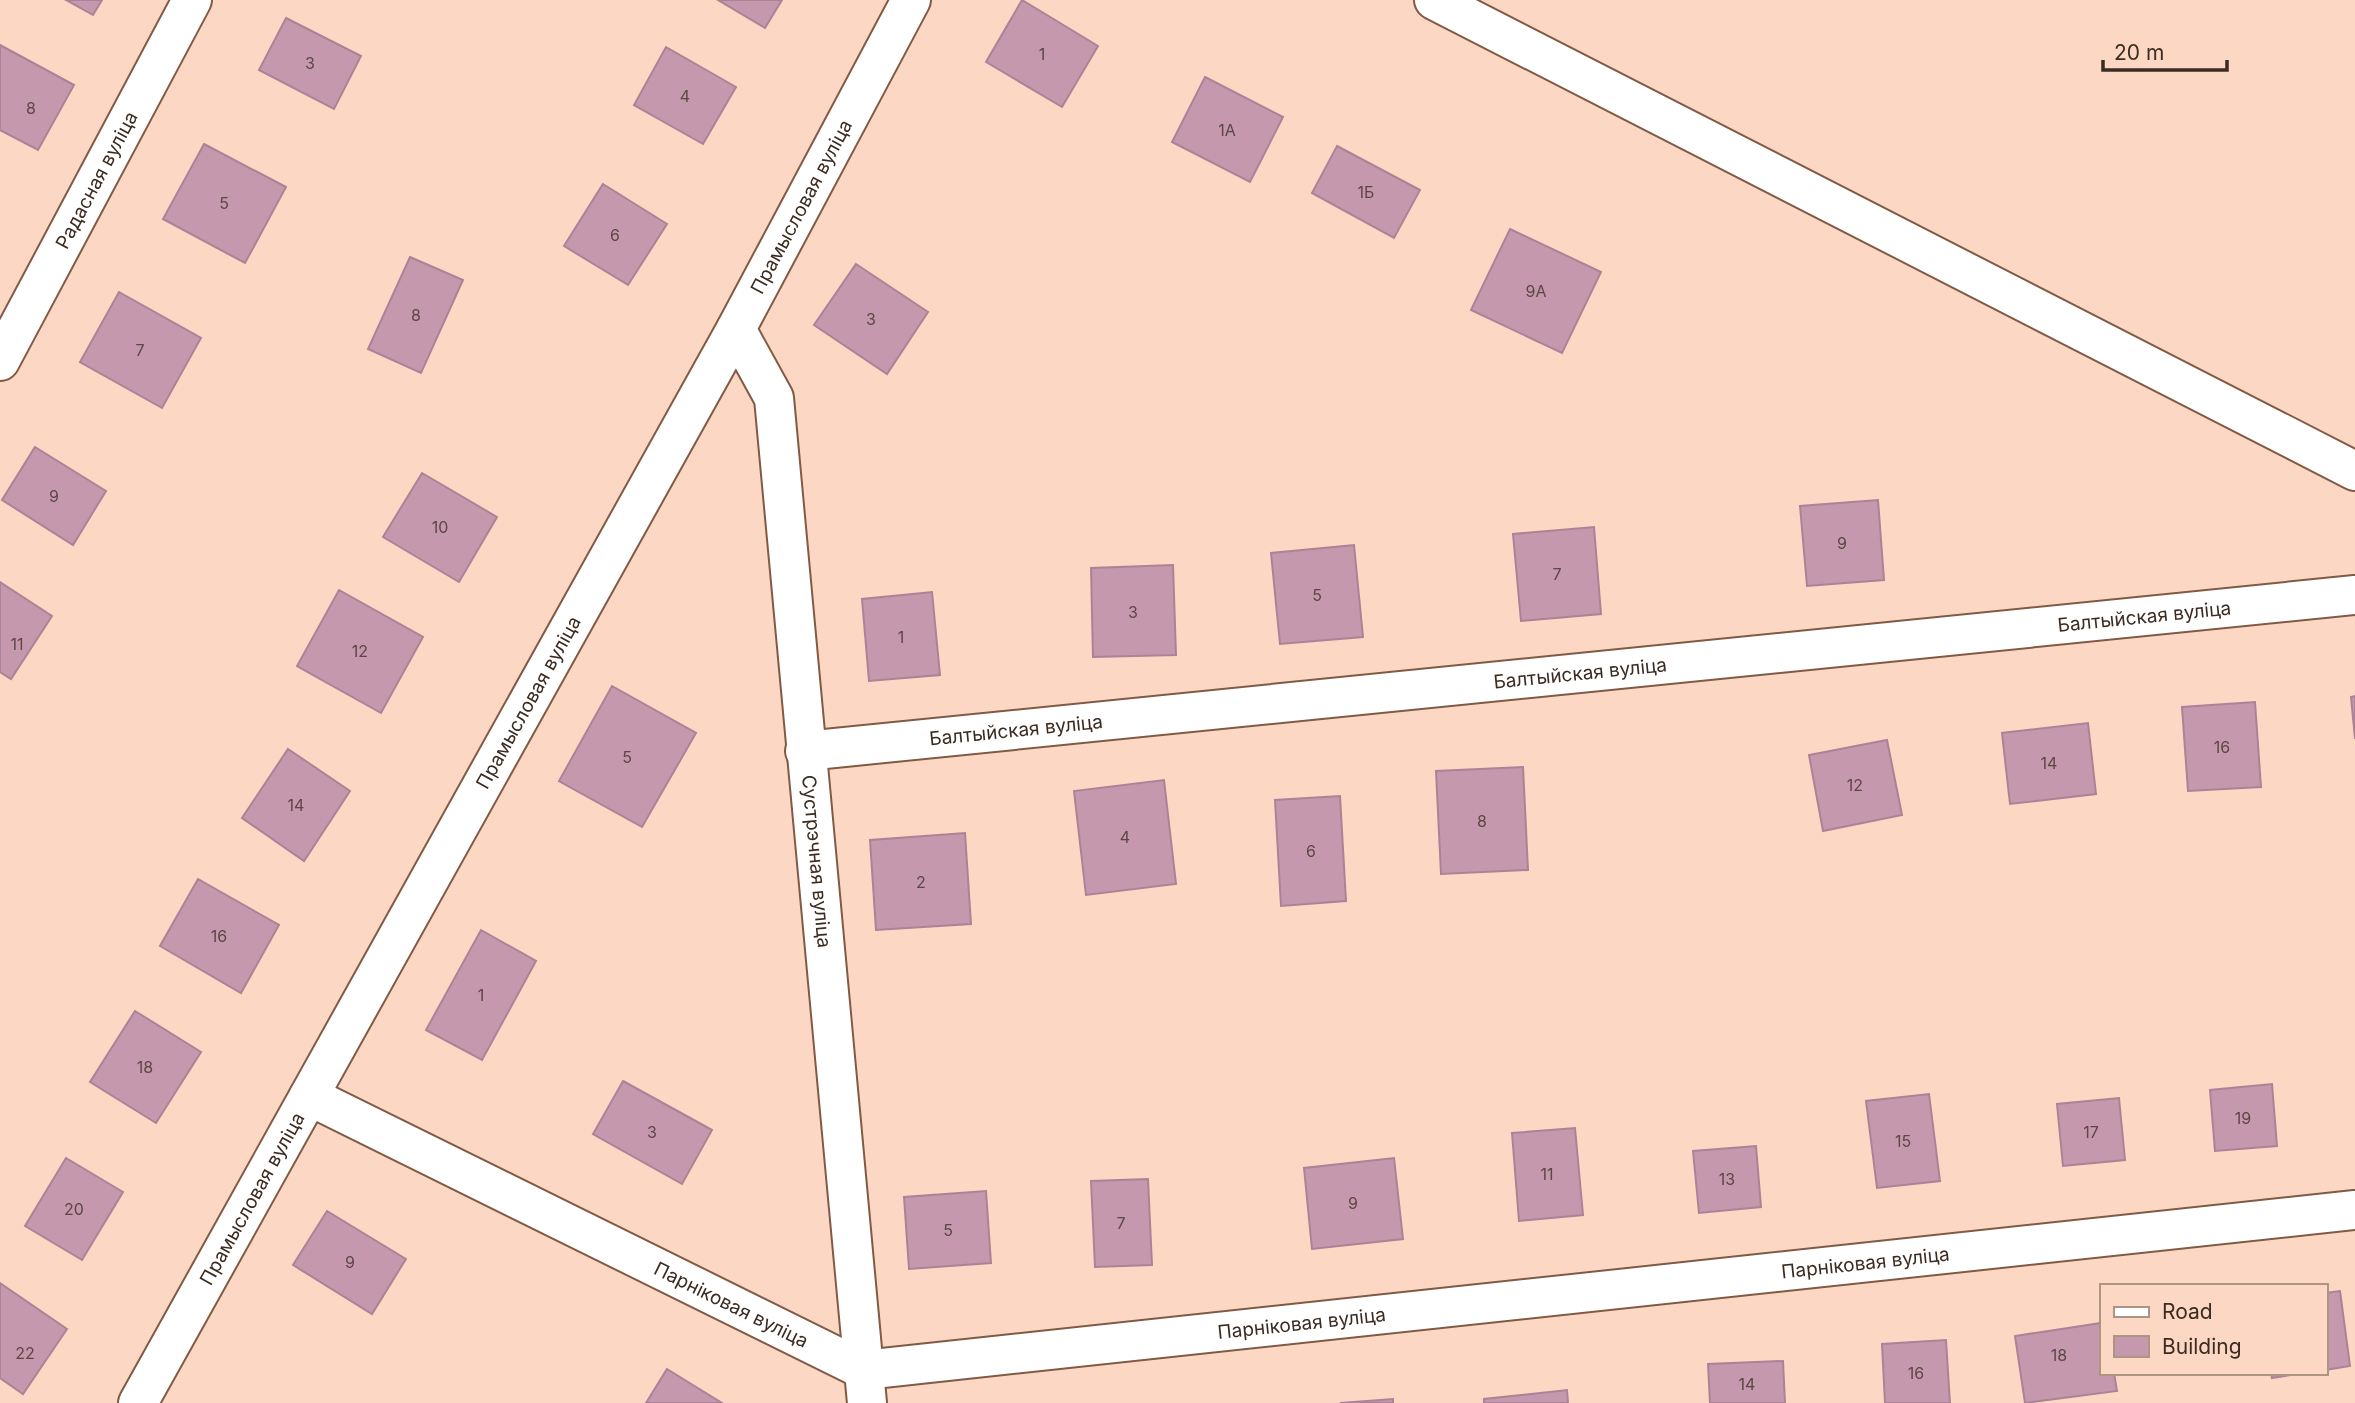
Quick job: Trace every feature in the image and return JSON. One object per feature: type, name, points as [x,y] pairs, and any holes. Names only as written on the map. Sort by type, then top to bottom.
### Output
[{"type":"street","name":"Радасная вуліца","points":[[0,360],[192,0]]},
{"type":"street","name":"Прамысловая вуліца","points":[[138,1403],[736,329],[911,0]]},
{"type":"street","points":[[1434,0],[2355,471]]},
{"type":"street","name":"Сустрэчная вуліца","points":[[736,329],[774,398],[865,1386]]},
{"type":"street","name":"Балтыйская вуліца","points":[[805,751],[2355,595]]},
{"type":"street","name":"Парніковая вуліца","points":[[309,1096],[865,1386],[2355,1210]]},
{"type":"building","points":[[66,0],[102,0],[93,15]]},
{"type":"building","points":[[718,0],[782,0],[765,28]]},
{"type":"building","points":[[1022,0],[1098,46],[1062,107],[986,62]]},
{"type":"building","points":[[286,18],[361,56],[334,109],[259,70]]},
{"type":"building","points":[[0,45],[74,85],[38,150],[0,130]]},
{"type":"building","points":[[666,47],[736,87],[703,144],[634,105]]},
{"type":"building","points":[[1205,77],[1283,117],[1250,182],[1172,142]]},
{"type":"building","points":[[204,144],[286,187],[245,263],[163,219]]},
{"type":"building","points":[[1337,146],[1420,190],[1394,238],[1312,193]]},
{"type":"building","points":[[603,184],[667,224],[628,285],[564,246]]},
{"type":"building","points":[[1510,229],[1601,272],[1562,353],[1471,310]]},
{"type":"building","points":[[410,257],[463,280],[421,373],[368,349]]},
{"type":"building","points":[[856,264],[928,312],[887,374],[814,325]]},
{"type":"building","points":[[119,292],[201,338],[162,408],[80,362]]},
{"type":"building","points":[[35,447],[106,491],[73,545],[2,500]]},
{"type":"building","points":[[422,473],[497,517],[459,582],[383,537]]},
{"type":"building","points":[[1878,500],[1884,580],[1807,586],[1800,506]]},
{"type":"building","points":[[1594,527],[1601,614],[1521,621],[1513,534]]},
{"type":"building","points":[[1354,545],[1363,637],[1280,644],[1271,553]]},
{"type":"building","points":[[1173,565],[1176,655],[1093,657],[1091,568]]},
{"type":"building","points":[[0,582],[52,616],[11,679],[0,672]]},
{"type":"building","points":[[339,590],[423,637],[381,713],[297,666]]},
{"type":"building","points":[[932,592],[940,675],[869,681],[862,599]]},
{"type":"building","points":[[612,686],[696,733],[642,827],[559,781]]},
{"type":"building","points":[[2355,696],[2355,739],[2351,697]]},
{"type":"building","points":[[2255,702],[2261,787],[2188,791],[2182,707]]},
{"type":"building","points":[[2088,723],[2096,794],[2010,804],[2002,733]]},
{"type":"building","points":[[1887,740],[1902,815],[1823,831],[1809,755]]},
{"type":"building","points":[[288,749],[350,791],[304,861],[242,818]]},
{"type":"building","points":[[1523,767],[1528,870],[1441,874],[1436,771]]},
{"type":"building","points":[[1164,780],[1176,884],[1086,895],[1074,791]]},
{"type":"building","points":[[1340,796],[1346,901],[1281,906],[1275,800]]},
{"type":"building","points":[[965,833],[971,924],[876,930],[870,840]]},
{"type":"building","points":[[198,879],[279,925],[241,993],[160,946]]},
{"type":"building","points":[[481,930],[536,961],[482,1060],[426,1030]]},
{"type":"building","points":[[135,1011],[201,1052],[156,1123],[90,1082]]},
{"type":"building","points":[[623,1081],[712,1130],[682,1184],[593,1134]]},
{"type":"building","points":[[2272,1084],[2277,1146],[2215,1151],[2210,1090]]},
{"type":"building","points":[[1929,1094],[1940,1181],[1877,1188],[1866,1101]]},
{"type":"building","points":[[2119,1098],[2125,1160],[2063,1166],[2057,1104]]},
{"type":"building","points":[[1575,1128],[1583,1215],[1519,1221],[1512,1133]]},
{"type":"building","points":[[1756,1146],[1761,1207],[1699,1213],[1693,1151]]},
{"type":"building","points":[[66,1158],[123,1192],[82,1260],[25,1226]]},
{"type":"building","points":[[1394,1158],[1403,1239],[1312,1249],[1304,1168]]},
{"type":"building","points":[[1148,1179],[1152,1265],[1095,1267],[1091,1181]]},
{"type":"building","points":[[986,1191],[991,1263],[909,1269],[904,1197]]},
{"type":"building","points":[[327,1211],[406,1259],[372,1314],[293,1265]]},
{"type":"building","points":[[0,1283],[67,1329],[23,1394],[0,1378]]},
{"type":"building","points":[[2340,1291],[2350,1366],[2327,1370],[2327,1293]]},
{"type":"building","points":[[2100,1323],[2100,1375],[2114,1375],[2117,1391],[2025,1403],[2015,1336]]},
{"type":"building","points":[[1946,1340],[1950,1403],[1885,1403],[1882,1344]]},
{"type":"building","points":[[1783,1361],[1785,1403],[1710,1403],[1708,1364]]},
{"type":"building","points":[[667,1369],[722,1403],[646,1403]]},
{"type":"building","points":[[1567,1390],[1568,1403],[1484,1403],[1484,1399]]},
{"type":"building","points":[[1393,1399],[1393,1403],[1340,1403]]}]
